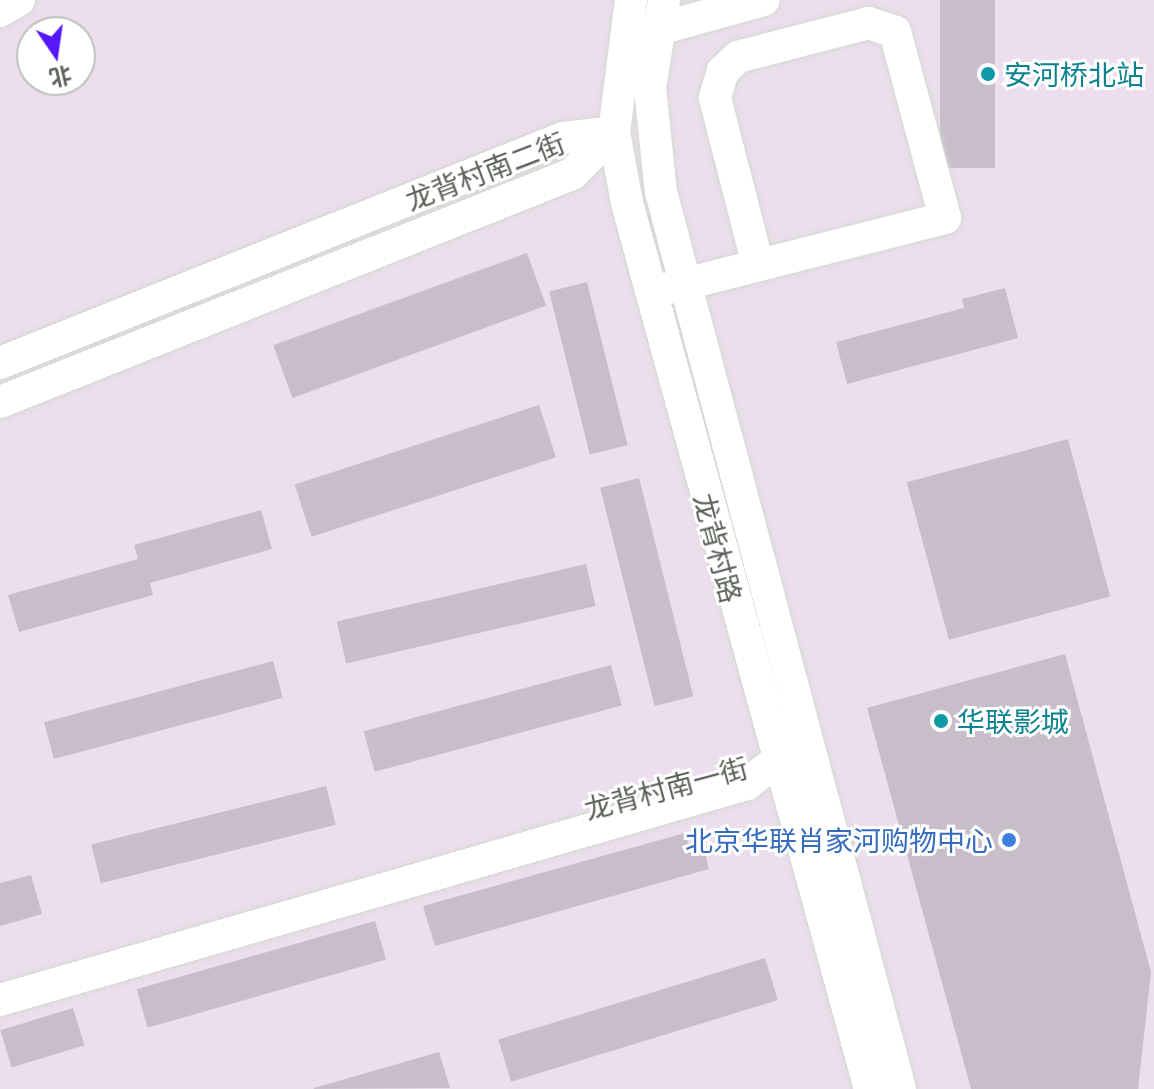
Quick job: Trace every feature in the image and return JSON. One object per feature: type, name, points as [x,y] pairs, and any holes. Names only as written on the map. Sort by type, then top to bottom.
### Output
[{"type":"street","points":[[0,11],[19,0]]},
{"type":"street","name":"龙背村路","points":[[631,0],[623,39],[614,132],[650,292],[870,1089]]},
{"type":"street","points":[[623,39],[662,14],[764,0]]},
{"type":"street","name":"龙背村路","points":[[662,14],[650,88],[661,192],[900,1089]]},
{"type":"street","points":[[650,292],[685,284],[945,218],[895,32],[869,23],[738,57],[723,71],[715,98],[758,265]]},
{"type":"street","name":"龙背村南二街","points":[[0,363],[563,138],[614,132]]},
{"type":"street","name":"龙背村南二街","points":[[0,402],[572,174],[614,132]]},
{"type":"street","name":"龙背村南一街","points":[[0,977],[778,760]]},
{"type":"street","name":"龙背村南一街","points":[[0,1000],[747,784],[778,760]]},
{"type":"building","points":[[940,0],[995,0],[995,168],[940,168]]},
{"type":"building","points":[[527,253],[546,306],[292,398],[273,345]]},
{"type":"building","points":[[587,282],[628,445],[590,454],[549,291]]},
{"type":"building","points":[[1005,288],[1018,338],[847,384],[836,342],[964,308],[962,299]]},
{"type":"building","points":[[539,405],[556,457],[312,537],[295,484]]},
{"type":"building","points":[[1068,439],[1110,596],[949,640],[907,482]]},
{"type":"building","points":[[639,478],[693,696],[655,706],[600,488]]},
{"type":"building","points":[[261,510],[272,549],[150,583],[153,595],[19,632],[8,595],[138,559],[134,545]]},
{"type":"building","points":[[586,564],[596,606],[346,663],[337,622]]},
{"type":"building","name":"北京华联肖家河购物中心","points":[[1065,654],[1151,972],[1138,1089],[971,1089],[867,708]]},
{"type":"building","points":[[273,661],[283,698],[54,759],[44,722]]},
{"type":"building","points":[[611,665],[622,706],[375,772],[364,731]]},
{"type":"building","points":[[326,786],[336,825],[101,883],[91,845]]},
{"type":"building","points":[[685,833],[689,845],[702,842],[709,869],[435,946],[423,906]]},
{"type":"building","points":[[31,875],[42,914],[0,926],[0,883]]},
{"type":"building","points":[[375,921],[386,959],[148,1028],[137,989]]},
{"type":"building","points":[[765,958],[778,1000],[511,1082],[498,1040]]},
{"type":"building","points":[[73,1008],[84,1045],[12,1068],[0,1030]]},
{"type":"building","points":[[439,1052],[450,1088],[314,1089],[314,1088]]},
{"type":"place","name":"安河桥北站","points":[[988,74]]},
{"type":"place","name":"华联影城","points":[[941,721]]},
{"type":"place","name":"北京华联肖家河购物中心","points":[[1009,840]]}]
